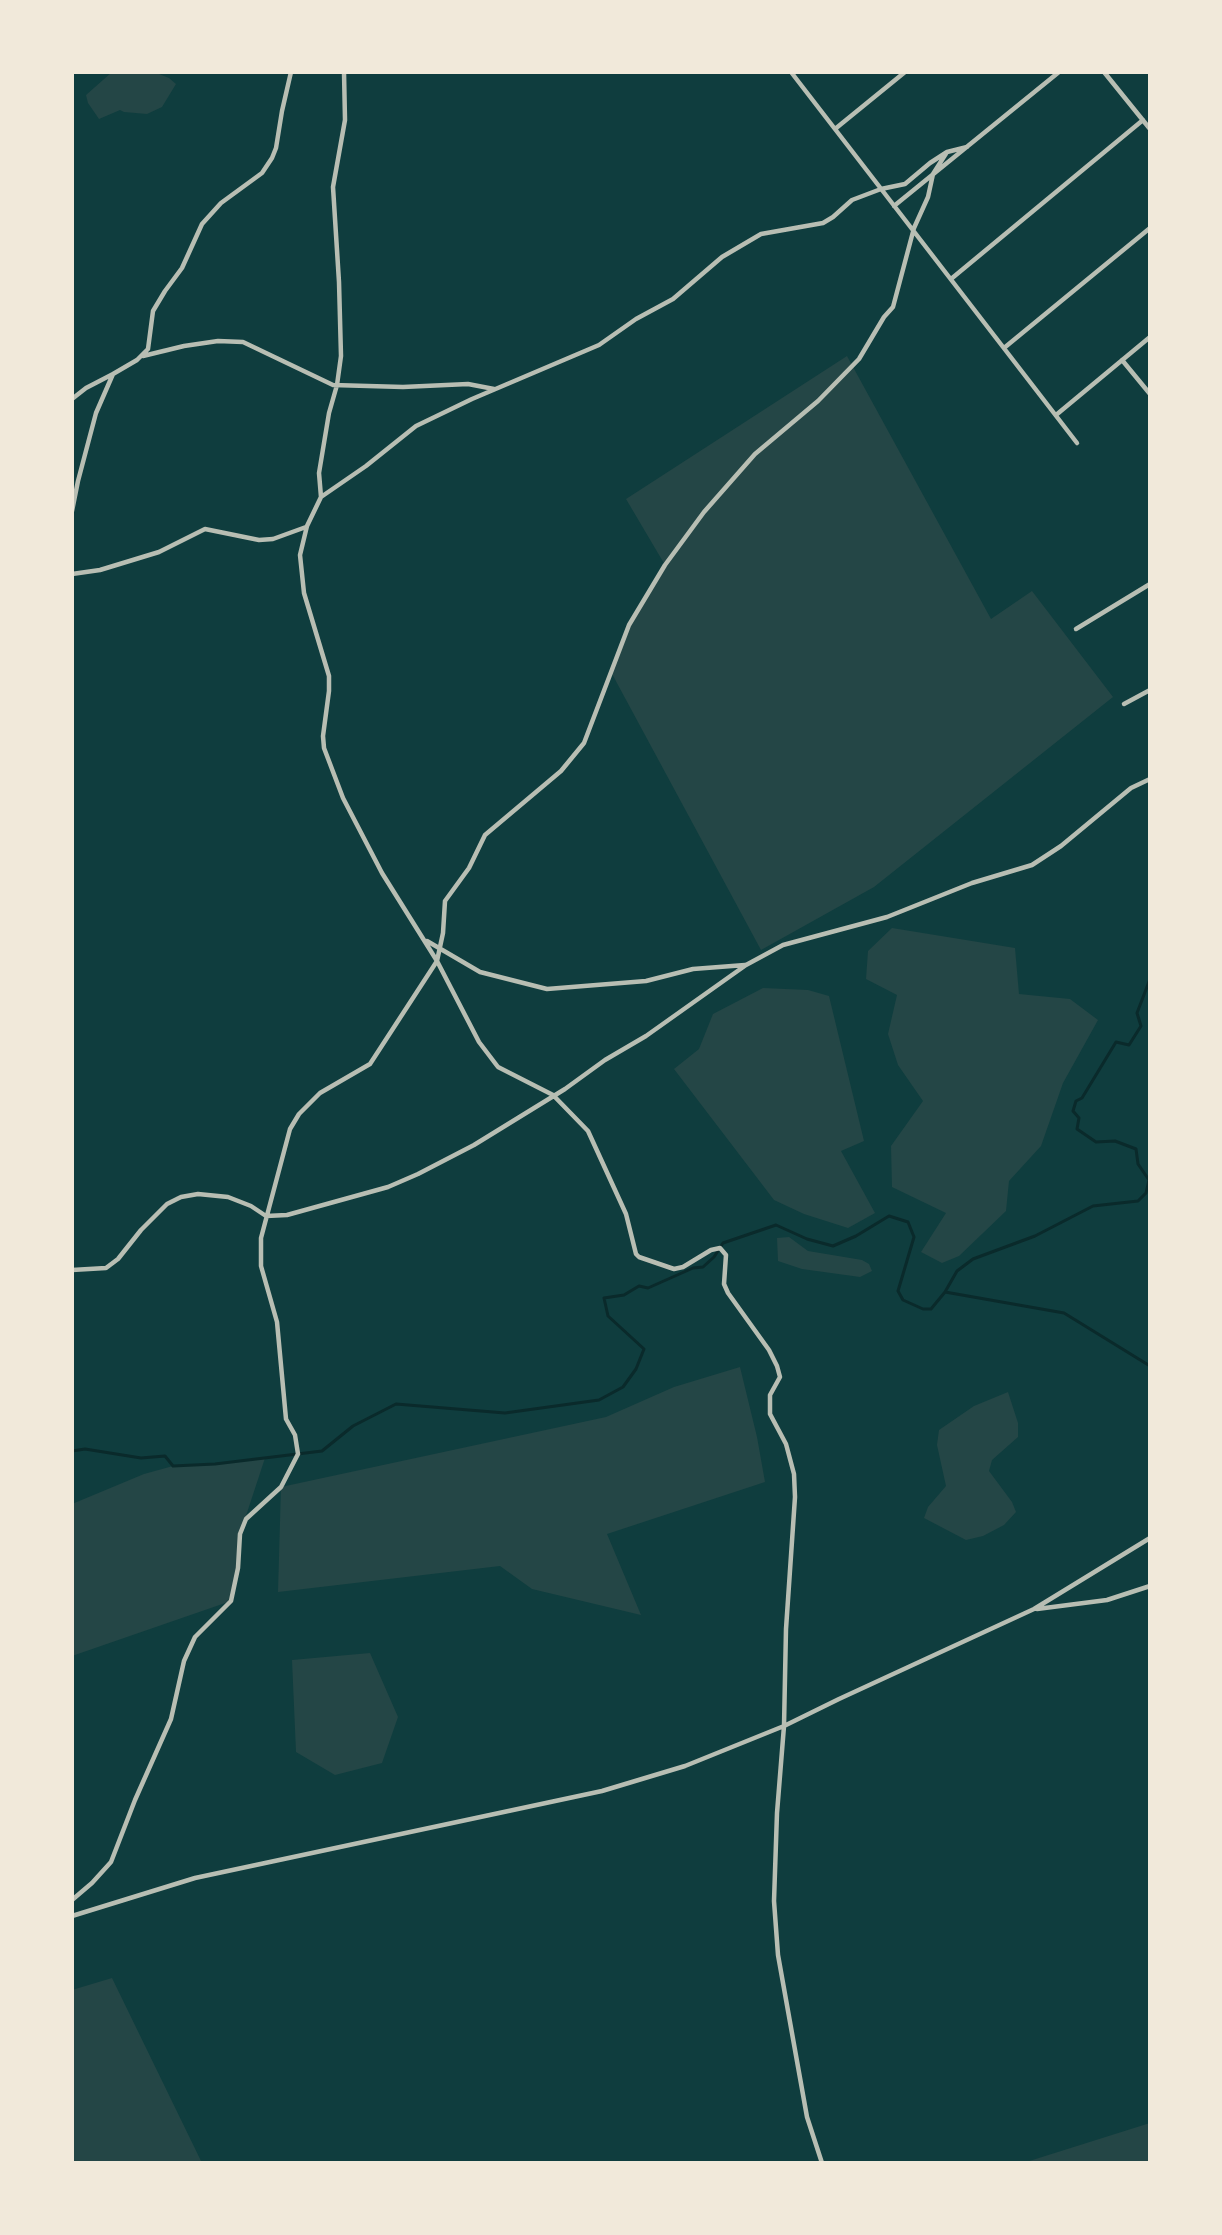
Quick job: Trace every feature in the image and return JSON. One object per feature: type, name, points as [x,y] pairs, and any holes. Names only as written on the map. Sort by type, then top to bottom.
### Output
[{"type":"street","points":[[143,356],[151,343],[153,311],[182,268],[202,224],[221,203],[262,174],[272,158],[291,72]]},
{"type":"street","points":[[321,497],[319,472],[341,356],[333,187],[345,120],[344,72]]},
{"type":"street","points":[[791,72],[1077,443]]},
{"type":"street","points":[[835,129],[905,72]]},
{"type":"street","points":[[894,206],[1059,72]]},
{"type":"street","points":[[1104,72],[1150,129]]},
{"type":"street","points":[[951,279],[1143,120]]},
{"type":"street","points":[[822,2163],[807,2117],[778,1955],[774,1901],[777,1813],[784,1726],[786,1629],[795,1497],[794,1474],[786,1443],[770,1414],[770,1395],[780,1377],[777,1366],[769,1350],[728,1293],[724,1284],[726,1255],[720,1248],[711,1250],[682,1267],[674,1269],[639,1257],[636,1254],[626,1214],[588,1131],[553,1095],[498,1067],[479,1042],[437,960],[382,873],[343,798],[324,748],[323,736],[329,676],[304,593],[300,555],[307,526],[321,497],[366,466],[416,426],[599,345],[636,319],[673,299],[722,257],[761,234],[823,223],[852,200],[881,189],[905,184],[930,163],[948,152],[967,147]]},
{"type":"street","points":[[72,1900],[111,1862],[135,1800],[171,1719],[184,1661],[195,1637],[231,1601],[238,1568],[240,1534],[246,1519],[280,1487],[298,1454],[295,1435],[286,1419],[277,1322],[261,1266],[261,1238],[290,1128],[299,1114],[320,1093],[370,1064],[437,960],[445,901],[469,868],[485,835],[561,771],[584,743],[629,626],[665,565],[704,512],[755,454],[818,401],[859,359],[884,317],[893,307],[913,231],[928,197],[933,174],[948,152]]},
{"type":"street","points":[[1004,348],[1150,228]]},
{"type":"street","points":[[1056,415],[1150,337]]},
{"type":"street","points":[[72,399],[86,388],[143,356],[218,341],[243,342],[337,385],[403,387],[468,384],[496,389]]},
{"type":"street","points":[[1122,360],[1150,394]]},
{"type":"street","points":[[72,511],[96,413],[113,374]]},
{"type":"street","points":[[72,574],[100,570],[159,552],[205,529],[259,540],[273,539],[307,526]]},
{"type":"street","points":[[1076,629],[1150,584]]},
{"type":"street","points":[[1124,704],[1150,690]]},
{"type":"street","points":[[72,1270],[106,1268],[118,1259],[141,1230],[167,1204],[181,1197],[198,1194],[228,1197],[251,1206],[266,1216],[287,1215],[388,1187],[474,1145],[646,1036],[746,965],[783,945],[887,917],[972,883],[1032,865],[1060,846],[1131,788],[1150,779]]},
{"type":"street","points":[[424,940],[480,972],[547,989],[646,981],[693,969],[746,965]]},
{"type":"street","points":[[72,1916],[195,1878],[602,1791],[685,1766],[784,1726],[1035,1609],[1150,1538]]},
{"type":"street","points":[[1035,1609],[1107,1600],[1150,1586]]},
{"type":"shaded area","points":[[112,72],[154,72],[169,78],[176,84],[162,107],[147,114],[120,110],[99,119],[88,103],[86,95]]},
{"type":"shaded area","points":[[847,356],[991,619],[1032,591],[1113,697],[874,887],[761,950],[611,672],[629,625],[665,565],[626,499]]},
{"type":"shaded area","points":[[892,928],[1015,948],[1019,994],[1070,999],[1098,1020],[1063,1083],[1041,1146],[1009,1181],[1006,1211],[959,1256],[942,1263],[921,1252],[946,1213],[892,1187],[891,1146],[923,1101],[898,1065],[888,1034],[897,995],[866,979],[868,951]]},
{"type":"shaded area","points":[[763,988],[808,990],[829,996],[864,1141],[841,1151],[875,1213],[848,1228],[804,1214],[774,1200],[674,1069],[699,1049],[713,1014]]},
{"type":"shaded area","points":[[789,1237],[808,1251],[862,1260],[869,1264],[872,1271],[860,1277],[802,1269],[778,1261],[777,1238]]},
{"type":"shaded area","points":[[740,1367],[765,1482],[607,1534],[641,1615],[532,1589],[500,1566],[278,1592],[281,1487],[606,1417],[674,1387]]},
{"type":"shaded area","points":[[1008,1392],[1018,1423],[1018,1437],[992,1460],[989,1471],[1012,1502],[1016,1512],[1004,1525],[983,1536],[966,1540],[924,1518],[928,1507],[946,1486],[937,1445],[939,1430],[974,1406]]},
{"type":"shaded area","points":[[265,1458],[240,1534],[238,1568],[231,1601],[72,1656],[72,1504],[144,1474],[173,1466]]},
{"type":"shaded area","points":[[370,1653],[398,1717],[382,1763],[335,1775],[296,1752],[292,1660]]},
{"type":"shaded area","points":[[112,1978],[202,2163],[72,2163],[72,1990]]},
{"type":"shaded area","points":[[1150,2123],[1150,2163],[1023,2163]]},
{"type":"waterway","points":[[72,1451],[85,1449],[141,1458],[165,1456],[173,1466],[215,1464],[322,1451],[353,1426],[396,1404],[505,1413],[599,1400],[623,1387],[636,1369],[644,1349],[608,1316],[604,1298],[624,1295],[639,1286],[648,1288],[693,1268],[703,1267],[714,1257],[723,1243],[776,1225],[807,1239],[833,1246],[856,1236],[889,1216],[908,1222],[914,1237],[898,1291],[903,1300],[923,1309],[931,1309],[945,1292],[957,1271],[973,1259],[1035,1236],[1093,1206],[1138,1201],[1146,1193],[1149,1180],[1138,1164],[1136,1149],[1115,1141],[1096,1142],[1077,1129],[1079,1118],[1073,1111],[1076,1101],[1082,1098],[1116,1042],[1129,1045],[1141,1026],[1137,1013],[1150,979]]},
{"type":"waterway","points":[[945,1292],[1064,1313],[1150,1366]]}]
